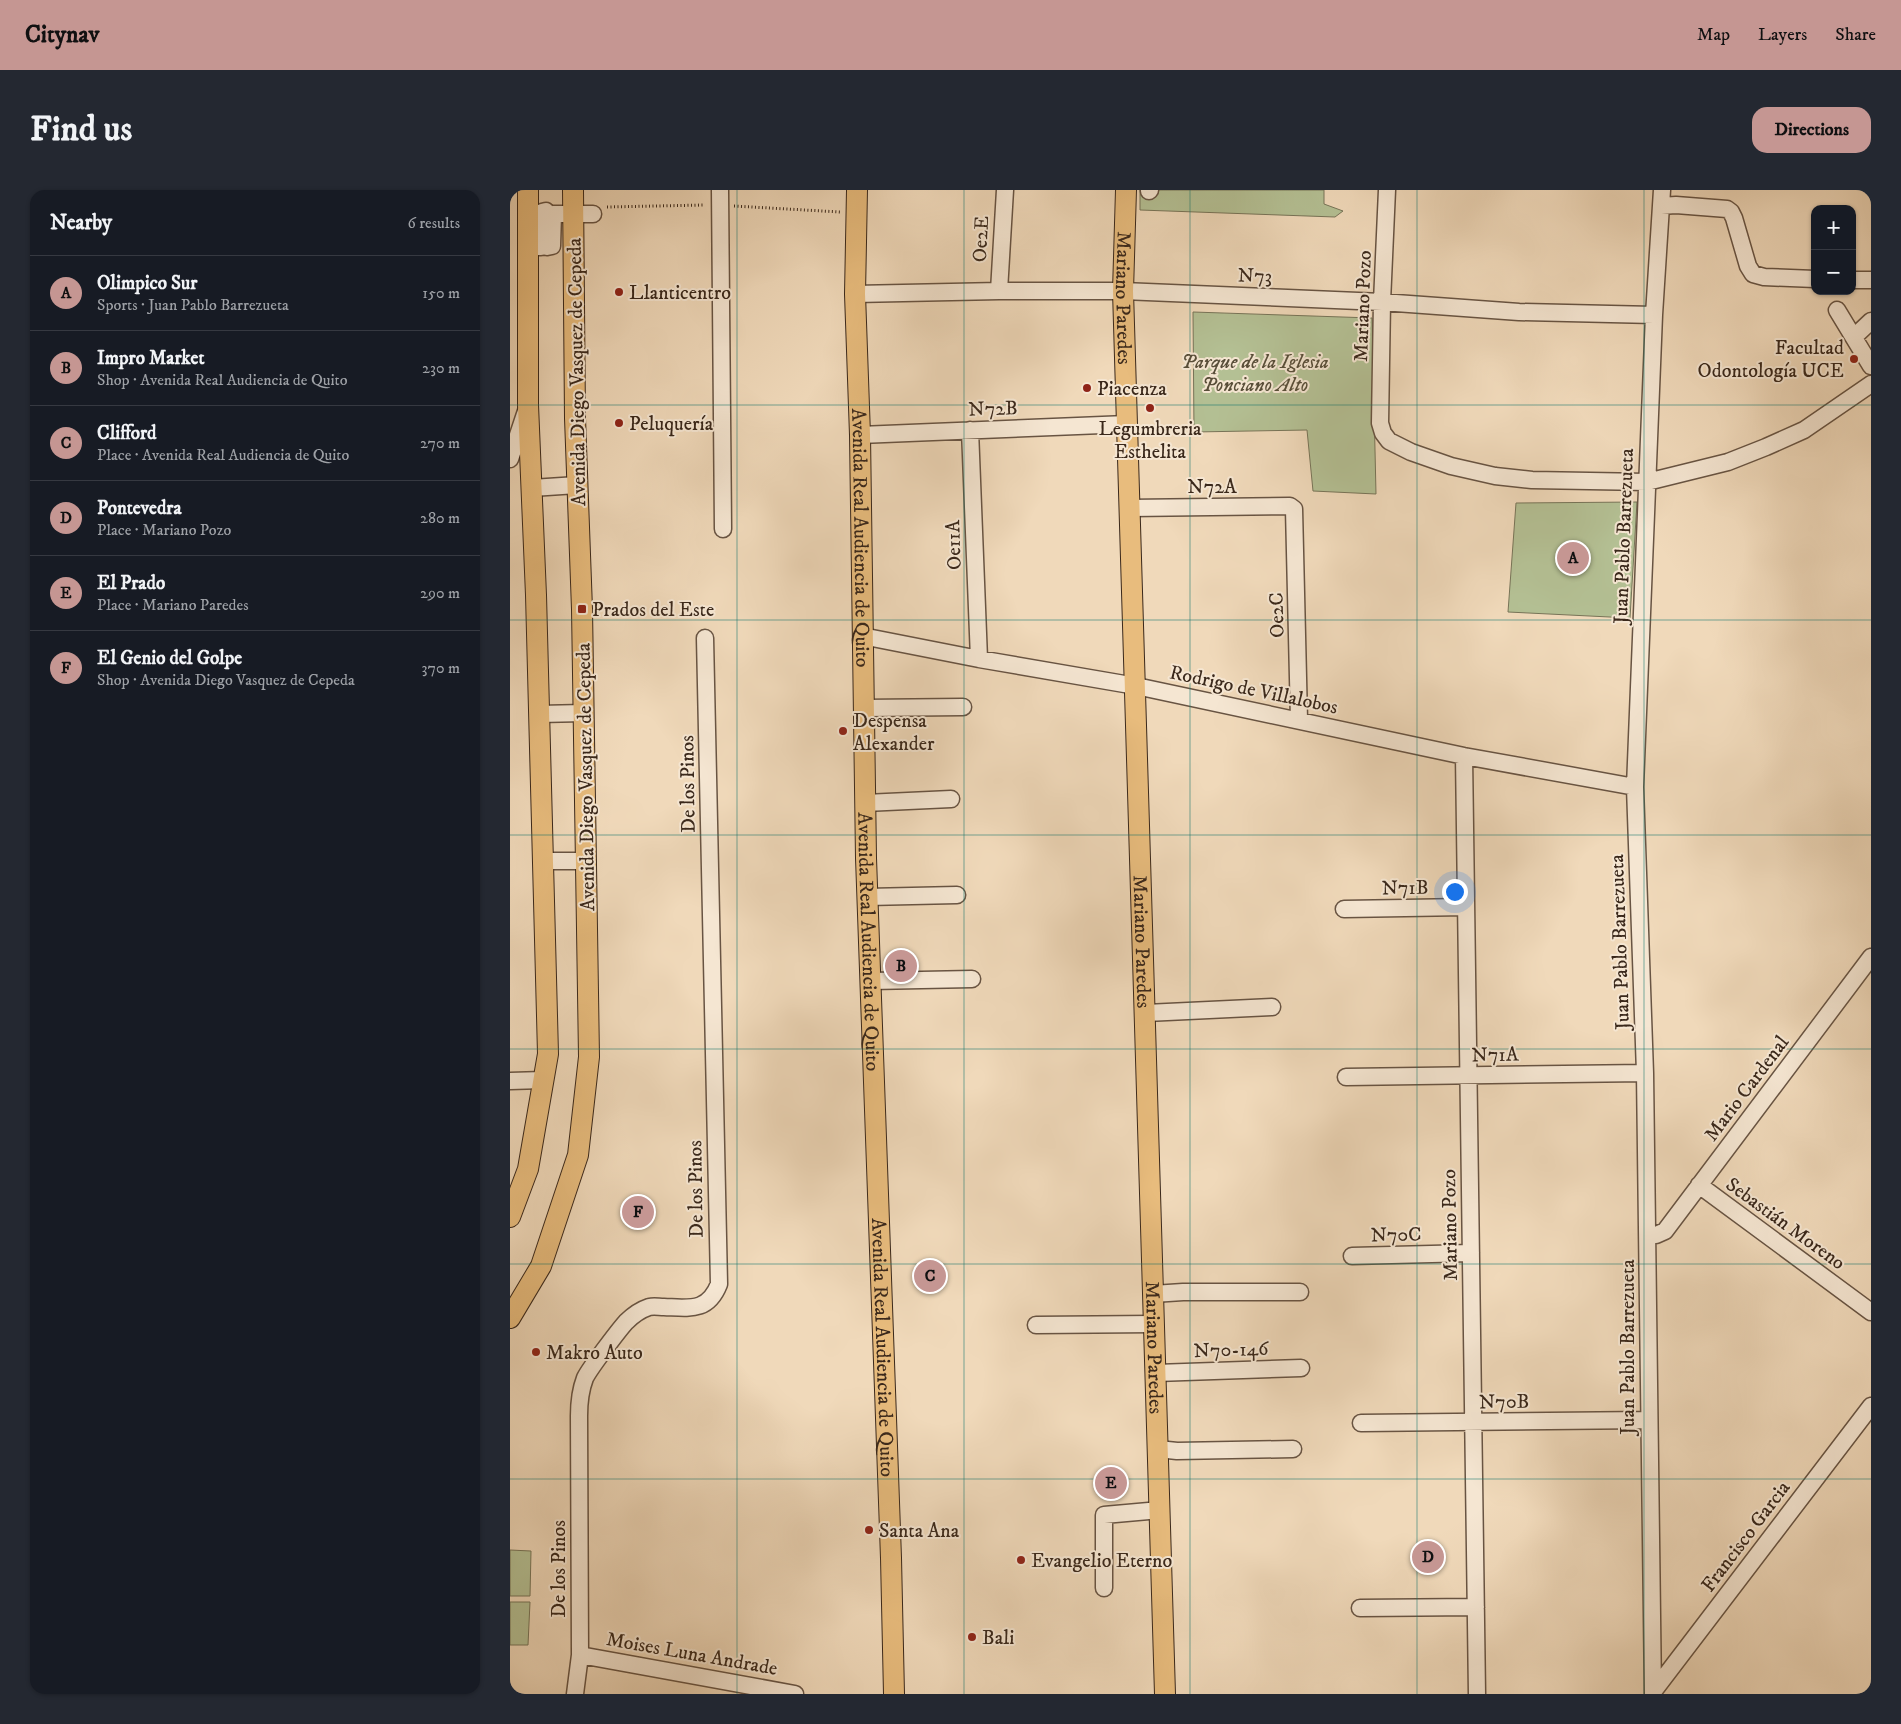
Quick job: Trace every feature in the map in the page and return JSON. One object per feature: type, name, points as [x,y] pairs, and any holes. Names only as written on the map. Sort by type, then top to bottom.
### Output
[{"type":"main road","name":"Avenida Diego Vasquez de Cepeda","points":[[510,1318],[542,1266],[578,1155],[590,1057],[584,713],[575,418],[583,214],[574,190]]},
{"type":"main road","name":"Avenida Real Audiencia de Quito","points":[[856,190],[855,294],[860,435],[865,803],[894,1694]]},
{"type":"main road","name":"Mariano Paredes","points":[[1126,190],[1123,291],[1154,1324],[1159,1373],[1158,1449],[1165,1694]]},
{"type":"main road","points":[[510,1217],[528,1169],[548,1054],[528,405],[528,199]]},
{"type":"street","name":"Oe2E","points":[[999,291],[1004,190]]},
{"type":"street","name":"Mariano Pozo","points":[[1387,190],[1382,302],[1380,423],[1383,433],[1389,441],[1411,452],[1451,466],[1495,476],[1532,480],[1647,482]]},
{"type":"street","points":[[720,198],[723,528]]},
{"type":"street","points":[[1662,198],[1676,205],[1727,209],[1731,212],[1748,266],[1753,274],[1764,277],[1811,279]]},
{"type":"street","name":"Juan Pablo Barrezueta","points":[[1653,1693],[1645,1073],[1635,787],[1654,315],[1662,198]]},
{"type":"street","points":[[528,199],[536,208],[536,247],[541,247],[542,212],[546,211],[546,247],[552,246],[553,214],[583,214]]},
{"type":"street","points":[[1856,280],[1871,280]]},
{"type":"street","name":"N73","points":[[855,294],[1123,291],[1382,302],[1519,312],[1654,315]]},
{"type":"street","points":[[1837,310],[1871,366]]},
{"type":"street","points":[[1854,337],[1871,321]]},
{"type":"street","points":[[1647,482],[1728,462],[1766,447],[1804,430],[1871,384]]},
{"type":"street","points":[[510,459],[528,405]]},
{"type":"street","name":"N72B","points":[[860,435],[1127,424]]},
{"type":"street","name":"Oe11A","points":[[970,430],[979,659]]},
{"type":"street","points":[[532,488],[577,485]]},
{"type":"street","name":"N72A","points":[[1130,508],[1290,506],[1294,509]]},
{"type":"street","name":"Oe2C","points":[[1294,509],[1299,720]]},
{"type":"street","name":"Rodrigo de Villalobos","points":[[862,636],[979,659],[1136,686],[1464,756],[1635,787]]},
{"type":"street","name":"De los Pinos","points":[[575,1694],[580,1654],[579,1416],[580,1395],[586,1376],[626,1322],[638,1312],[652,1306],[687,1308],[699,1306],[708,1302],[719,1284],[705,638]]},
{"type":"street","points":[[864,708],[963,707]]},
{"type":"street","points":[[539,714],[584,713]]},
{"type":"street","name":"Mariano Pozo","points":[[1464,756],[1477,1694]]},
{"type":"street","points":[[865,803],[951,799]]},
{"type":"street","points":[[543,861],[587,861]]},
{"type":"street","points":[[868,897],[957,894]]},
{"type":"street","name":"N71B","points":[[1344,909],[1466,907]]},
{"type":"street","name":"Mario Cardenal","points":[[1648,1235],[1656,1235],[1665,1230],[1871,957]]},
{"type":"street","points":[[871,981],[972,979]]},
{"type":"street","points":[[1146,1013],[1272,1007]]},
{"type":"street","name":"N71A","points":[[1346,1077],[1645,1073]]},
{"type":"street","points":[[510,1081],[543,1080]]},
{"type":"street","name":"Sebastián Moreno","points":[[1699,1185],[1871,1312]]},
{"type":"street","name":"N70C","points":[[1352,1256],[1471,1254]]},
{"type":"street","points":[[1154,1294],[1183,1292],[1300,1292]]},
{"type":"street","points":[[1036,1325],[1154,1324]]},
{"type":"street","name":"N70-146","points":[[1159,1373],[1301,1368]]},
{"type":"street","name":"Francisco Garcia","points":[[1653,1693],[1871,1406]]},
{"type":"street","name":"N70B","points":[[1361,1423],[1648,1420]]},
{"type":"street","points":[[1158,1449],[1293,1449]]},
{"type":"street","points":[[1104,1588],[1102,1519],[1104,1515],[1107,1513],[1160,1510]]},
{"type":"street","points":[[1360,1608],[1476,1607]]},
{"type":"street","name":"Moises Luna Andrade","points":[[580,1654],[739,1689],[795,1694]]},
{"type":"path","points":[[583,214],[593,207],[653,205],[720,198],[836,211]]},
{"type":"green space","points":[[1140,190],[1324,190],[1324,204],[1343,211],[1335,217],[1140,210]]},
{"type":"green space","name":"Parque de la Iglesia Ponciano Alto","points":[[1193,312],[1372,318],[1376,494],[1313,491],[1307,430],[1194,432]]},
{"type":"green space","points":[[1637,502],[1630,618],[1508,612],[1516,503]]},
{"type":"green space","points":[[510,1550],[531,1551],[530,1596],[510,1596]]},
{"type":"green space","points":[[510,1602],[530,1602],[528,1645],[510,1645]]},
{"type":"place","name":"Llanticentro","points":[[619,292]]},
{"type":"place","name":"Facultad Odontología UCE","points":[[1854,359]]},
{"type":"place","name":"Piacenza","points":[[1087,388]]},
{"type":"place","name":"Legumbreria Esthelita","points":[[1150,408]]},
{"type":"place","name":"Peluquería","points":[[619,423]]},
{"type":"place","name":"Olimpico Sur","points":[[1573,558]]},
{"type":"place","name":"Prados del Este","points":[[582,609]]},
{"type":"place","name":"Despensa Alexander","points":[[843,731]]},
{"type":"place","name":"Impro Market","points":[[901,966]]},
{"type":"place","name":"El Genio del Golpe","points":[[638,1212]]},
{"type":"place","name":"Clifford","points":[[930,1276]]},
{"type":"place","name":"Makro Auto","points":[[536,1352]]},
{"type":"place","name":"El Prado","points":[[1111,1483]]},
{"type":"place","name":"Santa Ana","points":[[869,1530]]},
{"type":"place","name":"Pontevedra","points":[[1428,1557]]},
{"type":"place","name":"Evangelio Eterno","points":[[1021,1560]]},
{"type":"place","name":"Bali","points":[[972,1637]]}]
